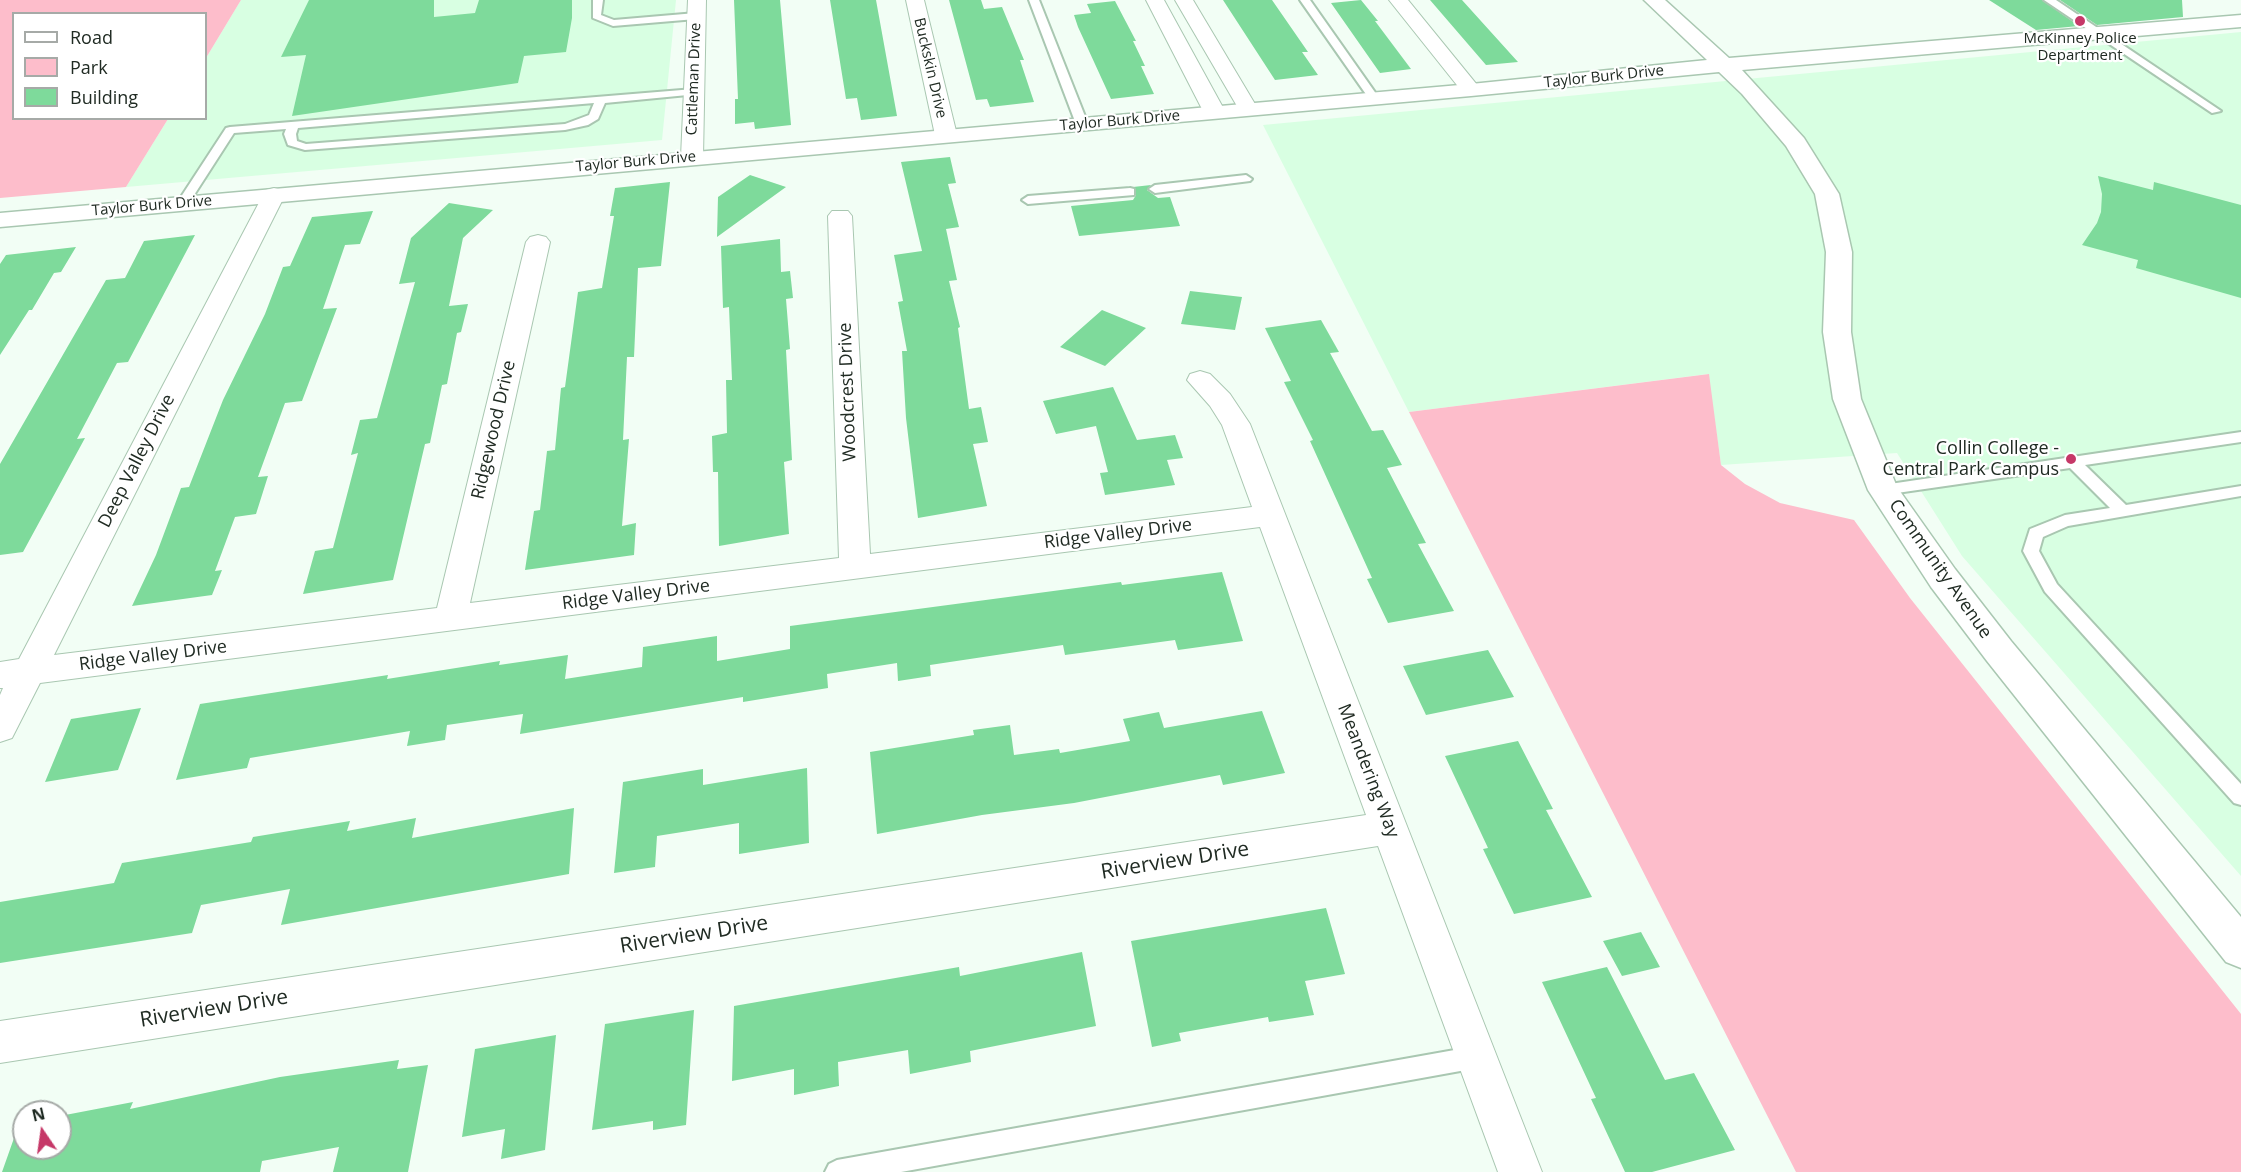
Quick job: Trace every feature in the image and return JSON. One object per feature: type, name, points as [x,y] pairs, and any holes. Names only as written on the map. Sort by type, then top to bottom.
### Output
[{"type":"street","name":"Buckskin Drive","points":[[915,0],[946,135]]},
{"type":"street","points":[[1155,0],[1215,113]]},
{"type":"street","points":[[1184,0],[1248,109]]},
{"type":"street","points":[[1398,0],[1471,90]]},
{"type":"street","name":"Community Avenue","points":[[1654,0],[1750,90],[1796,143],[1827,194],[1839,252],[1837,333],[1847,399],[1883,490],[1942,578],[1999,651],[2241,948]]},
{"type":"street","name":"Cattleman Drive","points":[[692,157],[696,8]]},
{"type":"street","name":"Taylor Burk Drive","points":[[0,220],[692,157],[1471,90],[1724,65],[2241,21]]},
{"type":"street","name":"Deep Valley Drive","points":[[0,728],[14,673],[274,195]]},
{"type":"street","name":"Woodcrest Drive","points":[[840,216],[855,568]]},
{"type":"street","name":"Ridgewood Drive","points":[[450,619],[538,242]]},
{"type":"street","name":"Meandering Way","points":[[1200,380],[1220,400],[1236,424],[1520,1172]]},
{"type":"street","name":"Ridge Valley Drive","points":[[14,673],[1271,515]]},
{"type":"street","name":"Riverview Drive","points":[[0,1042],[1389,828]]},
{"type":"lane","points":[[598,0],[596,16],[613,23],[696,8]]},
{"type":"lane","points":[[1034,0],[1082,124]]},
{"type":"lane","points":[[1305,0],[1374,98]]},
{"type":"lane","points":[[2049,0],[2056,0]]},
{"type":"lane","points":[[2049,0],[2216,111]]},
{"type":"lane","points":[[183,203],[230,130],[694,92]]},
{"type":"lane","points":[[292,125],[290,134],[292,143],[305,147],[565,127],[584,123],[594,117],[601,100]]},
{"type":"lane","points":[[1155,189],[1246,180]]},
{"type":"lane","points":[[1028,200],[1130,192]]},
{"type":"lane","points":[[1883,490],[2241,437]]},
{"type":"lane","points":[[2074,463],[2123,511]]},
{"type":"lane","points":[[2241,491],[2065,522],[2036,533],[2031,551],[2051,588],[2241,797]]},
{"type":"lane","points":[[837,1172],[1477,1058]]},
{"type":"shaded area","points":[[241,0],[676,0],[662,140],[126,187],[167,120],[207,120],[207,56]]},
{"type":"shaded area","name":"Collin College - Central Park Campus","points":[[2241,32],[2241,876],[1962,556],[1897,453],[1721,465],[1708,374],[1409,412],[1263,125]]},
{"type":"green space","points":[[0,0],[241,0],[207,56],[207,12],[12,12],[12,120],[167,120],[126,187],[0,198]]},
{"type":"green space","points":[[1709,374],[1721,465],[1745,484],[1780,503],[1854,520],[1910,598],[2241,1014],[2241,1172],[1796,1172],[1409,412]]},
{"type":"building","points":[[309,0],[434,0],[434,17],[475,13],[479,0],[572,0],[572,18],[566,52],[524,56],[518,83],[292,116],[306,55],[281,57]]},
{"type":"building","points":[[734,0],[780,0],[791,125],[755,129],[754,122],[735,124],[735,99],[738,99]]},
{"type":"building","points":[[830,0],[876,0],[897,116],[861,120],[857,98],[846,99]]},
{"type":"building","points":[[949,0],[981,0],[984,9],[1002,7],[1024,60],[1020,60],[1034,102],[990,107],[987,99],[976,100]]},
{"type":"building","points":[[1223,0],[1272,0],[1308,52],[1302,52],[1318,75],[1275,80]]},
{"type":"building","points":[[1361,0],[1411,69],[1380,73],[1331,3]]},
{"type":"building","points":[[1430,0],[1462,0],[1518,62],[1486,65]]},
{"type":"building","points":[[1989,0],[2042,0],[2079,26],[2036,30]]},
{"type":"building","points":[[2060,0],[2182,0],[2183,17],[2097,25]]},
{"type":"building","points":[[1115,1],[1136,41],[1133,41],[1145,66],[1141,66],[1154,94],[1111,99],[1078,27],[1074,15],[1091,13],[1087,4]]},
{"type":"building","points":[[950,157],[956,183],[948,184],[959,227],[946,229],[957,280],[949,281],[960,327],[958,328],[969,409],[981,407],[988,442],[973,444],[987,506],[918,518],[906,418],[902,351],[907,351],[898,302],[903,301],[894,255],[922,251],[901,162]]},
{"type":"building","points":[[750,175],[786,187],[717,237],[718,197]]},
{"type":"building","points":[[2098,176],[2153,190],[2154,182],[2241,205],[2241,298],[2136,268],[2138,260],[2082,245],[2097,223],[2101,212],[2102,194]]},
{"type":"building","points":[[670,182],[661,266],[638,268],[634,357],[627,357],[623,440],[629,439],[622,526],[636,523],[634,555],[525,570],[534,511],[540,510],[547,451],[555,450],[561,388],[565,387],[578,292],[602,288],[614,216],[610,216],[615,188]]},
{"type":"building","points":[[1151,185],[1147,190],[1158,198],[1170,197],[1180,226],[1079,236],[1071,206],[1133,200],[1136,195],[1133,187]]},
{"type":"building","points":[[449,203],[493,210],[463,238],[449,306],[468,304],[461,332],[457,333],[447,384],[442,385],[430,443],[425,444],[393,580],[303,594],[315,551],[333,548],[358,453],[351,455],[360,420],[377,418],[415,282],[399,284],[411,238]]},
{"type":"building","points":[[373,211],[360,244],[345,245],[323,309],[337,308],[302,401],[285,403],[258,477],[268,476],[256,514],[235,517],[215,571],[222,570],[212,595],[132,606],[156,555],[181,488],[189,487],[223,400],[265,314],[283,267],[290,266],[312,217]]},
{"type":"building","points":[[195,235],[128,362],[117,363],[77,439],[85,438],[23,552],[0,555],[0,464],[106,280],[125,278],[144,241]]},
{"type":"building","points":[[780,239],[781,272],[790,271],[793,298],[786,299],[790,349],[786,350],[792,460],[784,462],[789,534],[719,546],[718,472],[713,472],[712,436],[727,433],[726,380],[732,380],[729,307],[723,308],[721,246]]},
{"type":"building","points":[[76,247],[61,272],[54,273],[32,310],[29,310],[0,355],[0,264],[6,255]]},
{"type":"building","points":[[1190,291],[1242,297],[1235,330],[1181,324]]},
{"type":"building","points":[[1102,310],[1146,328],[1105,366],[1060,347]]},
{"type":"building","points":[[1321,320],[1339,352],[1330,353],[1372,431],[1383,430],[1402,465],[1387,468],[1426,543],[1418,544],[1454,611],[1388,623],[1367,579],[1372,578],[1310,441],[1313,440],[1284,382],[1291,381],[1265,328]]},
{"type":"building","points":[[1113,387],[1137,440],[1175,435],[1183,458],[1167,460],[1175,485],[1105,495],[1100,473],[1108,472],[1096,426],[1056,434],[1043,401]]},
{"type":"building","points":[[1222,572],[1243,641],[1178,650],[1175,640],[1065,655],[1063,645],[930,665],[931,676],[898,681],[897,663],[827,674],[828,688],[743,702],[743,697],[520,734],[523,714],[447,725],[445,740],[407,746],[410,731],[250,758],[247,768],[176,780],[200,704],[388,675],[387,679],[500,661],[499,665],[568,655],[565,679],[642,667],[643,647],[717,636],[717,661],[790,649],[790,626],[1121,582],[1122,585]]},
{"type":"building","points":[[1488,650],[1514,697],[1426,715],[1403,666]]},
{"type":"building","points":[[141,708],[118,770],[45,782],[71,719]]},
{"type":"building","points":[[1262,711],[1285,773],[1223,785],[1220,775],[1074,803],[982,815],[877,834],[870,752],[974,735],[973,730],[1010,725],[1014,755],[1059,749],[1060,753],[1130,741],[1123,719],[1159,712],[1164,728]]},
{"type":"building","points":[[1518,741],[1553,809],[1546,810],[1592,897],[1514,914],[1483,849],[1488,848],[1445,756]]},
{"type":"building","points":[[807,768],[809,843],[739,854],[739,823],[657,836],[655,867],[614,873],[623,782],[703,769],[703,785]]},
{"type":"building","points":[[574,808],[569,874],[281,925],[290,889],[201,905],[192,933],[0,963],[0,902],[114,883],[122,863],[251,842],[253,837],[350,821],[347,831],[416,818],[412,838]]},
{"type":"building","points":[[1326,908],[1345,974],[1305,981],[1314,1015],[1269,1022],[1268,1017],[1179,1033],[1181,1041],[1152,1047],[1131,941]]},
{"type":"building","points":[[1641,932],[1660,967],[1622,976],[1603,941]]},
{"type":"building","points":[[1082,952],[1096,1026],[970,1051],[971,1062],[910,1074],[908,1050],[838,1062],[839,1086],[794,1095],[794,1069],[732,1081],[734,1006],[959,967],[960,976]]},
{"type":"building","points":[[1607,967],[1665,1080],[1694,1073],[1735,1150],[1652,1172],[1625,1172],[1591,1099],[1596,1098],[1542,982]]},
{"type":"building","points":[[694,1010],[686,1125],[653,1130],[653,1121],[592,1130],[605,1024]]},
{"type":"building","points":[[556,1035],[545,1150],[501,1159],[505,1129],[462,1137],[475,1049]]},
{"type":"building","points":[[399,1060],[397,1069],[428,1065],[408,1172],[333,1172],[339,1147],[262,1161],[260,1172],[2,1172],[12,1144],[12,1160],[72,1160],[72,1114],[133,1102],[130,1109],[280,1077]]},
{"type":"place","name":"McKinney Police Department","points":[[2080,21]]},
{"type":"place","name":"Collin College - Central Park Campus","points":[[2071,459]]}]
